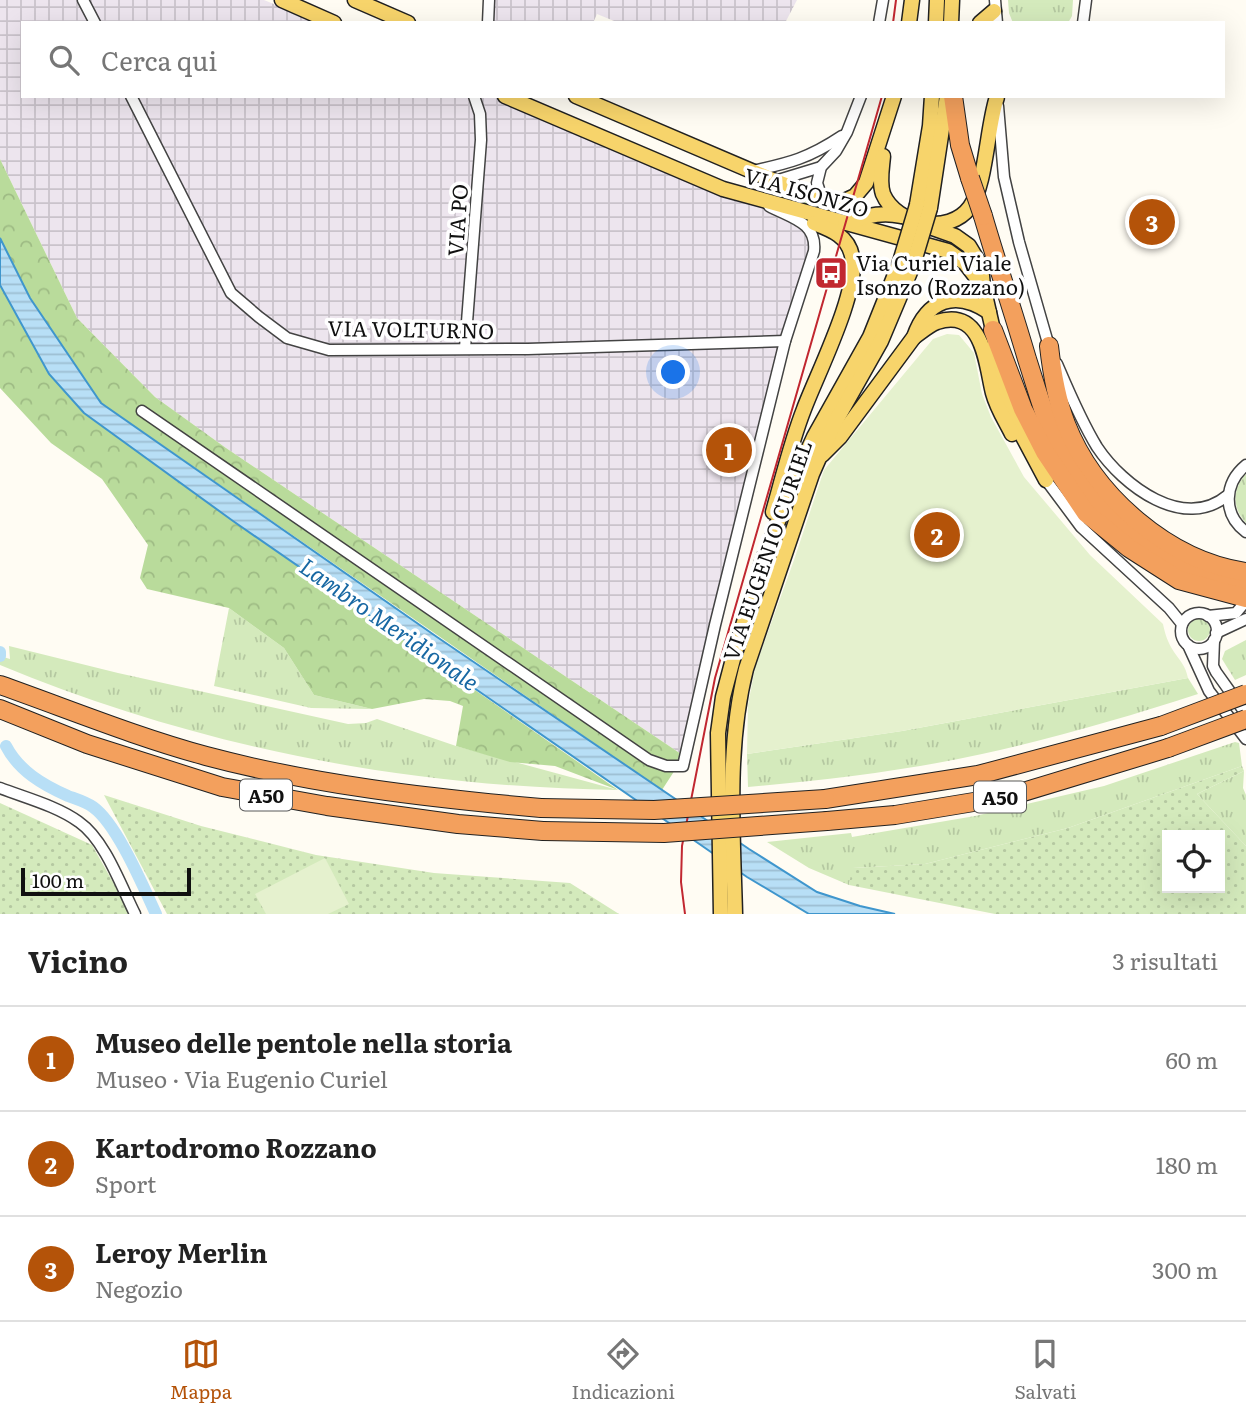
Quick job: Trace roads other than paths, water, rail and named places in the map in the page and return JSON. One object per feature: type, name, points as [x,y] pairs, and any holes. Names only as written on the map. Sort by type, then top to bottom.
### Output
[{"type":"highway","points":[[953,98],[960,145],[970,178],[1043,411],[1064,459],[1080,484],[1098,504],[1137,539],[1170,560],[1207,576],[1236,581]]},
{"type":"highway","points":[[993,330],[1028,420],[1045,452],[1086,513],[1153,566],[1179,580],[1236,581]]},
{"type":"highway","points":[[1049,346],[1055,390],[1067,426],[1084,459],[1102,485],[1130,514],[1164,539],[1236,581],[1246,600]]},
{"type":"highway","name":"A50","points":[[0,684],[205,756],[281,773],[387,792],[541,808],[654,810],[825,799],[978,775],[1161,726],[1246,694]]},
{"type":"highway","name":"A50","points":[[0,709],[87,744],[222,787],[327,806],[445,822],[543,831],[664,833],[895,815],[1010,796],[1168,748],[1246,716]]},
{"type":"main road","points":[[282,0],[329,21]]},
{"type":"main road","points":[[355,0],[403,21]]},
{"type":"main road","points":[[909,21],[912,0]]},
{"type":"main road","points":[[937,0],[946,21]]},
{"type":"main road","points":[[946,21],[952,0]]},
{"type":"main road","name":"VIA ISONZO","points":[[510,98],[723,189],[948,251],[965,263],[983,286]]},
{"type":"main road","name":"VIA ISONZO","points":[[581,98],[775,181],[840,202],[855,197],[866,183],[888,116]]},
{"type":"main road","points":[[893,98],[888,116],[881,172],[882,191],[888,202],[903,217]]},
{"type":"main road","name":"VIA EUGENIO CURIEL","points":[[924,207],[932,98]]},
{"type":"main road","name":"VIA EUGENIO CURIEL","points":[[726,779],[738,698],[746,669],[805,493],[833,426],[881,341],[924,207],[947,98]]},
{"type":"main road","points":[[921,224],[951,220],[964,213],[978,194],[997,98]]},
{"type":"main road","name":"VIA ISONZO","points":[[723,189],[744,189],[775,181]]},
{"type":"main road","points":[[751,197],[842,236],[849,246],[853,268],[853,279],[839,323],[803,411],[770,523],[762,562]]},
{"type":"main road","points":[[845,223],[887,212],[954,236],[969,246],[981,266],[1002,391],[1046,480]]},
{"type":"main road","name":"VIA EUGENIO CURIEL","points":[[728,911],[726,779],[718,733],[723,696],[762,562],[796,476],[814,437],[907,264]]},
{"type":"main road","points":[[819,459],[840,437],[914,337],[919,322],[931,308],[960,299],[973,302],[989,312]]},
{"type":"main road","points":[[914,337],[932,325],[945,321],[964,325],[977,336],[983,345],[998,408],[1015,439],[1046,480]]},
{"type":"street","points":[[83,0],[93,21]]},
{"type":"street","points":[[488,21],[489,0]]},
{"type":"street","points":[[879,21],[883,0]]},
{"type":"street","points":[[1083,21],[1086,0]]},
{"type":"street","name":"VIA VOLTURNO","points":[[132,98],[231,293],[288,338],[329,350],[528,349],[785,341]]},
{"type":"street","name":"VIA PO","points":[[466,348],[481,140],[480,114],[475,98]]},
{"type":"street","points":[[822,198],[817,183],[821,167],[836,151],[847,132],[860,98]]},
{"type":"street","points":[[997,98],[1004,177],[1019,242],[1049,346],[1081,419],[1099,449],[1121,474],[1157,500],[1173,507],[1198,510],[1215,505],[1228,495]]},
{"type":"street","points":[[752,171],[816,154],[847,132]]},
{"type":"street","points":[[775,181],[821,167]]},
{"type":"street","points":[[142,411],[649,760],[666,766],[683,766],[785,341],[814,251],[815,238],[809,227],[751,197]]},
{"type":"street","points":[[1246,466],[1238,471],[1231,482],[1228,495],[1233,518],[1246,531]]},
{"type":"street","points":[[1046,480],[1081,527],[1169,608],[1182,624]]},
{"type":"street","points":[[1246,600],[1236,613],[1208,616],[1193,614],[1182,624],[1181,635],[1209,691],[1246,738]]},
{"type":"street","points":[[1208,616],[1215,623],[1213,666],[1246,716]]},
{"type":"street","points":[[1188,645],[1199,649],[1210,645],[1215,636],[1246,619]]},
{"type":"street","points":[[0,788],[66,815],[88,830],[102,848],[135,914]]},
{"type":"water","name":"Lambro Meridionale","points":[[0,238],[30,298],[101,403],[437,637],[749,849],[817,892],[895,914],[809,914],[747,877],[233,521],[84,413],[49,374],[0,285]]},
{"type":"waterway","points":[[6,746],[11,755],[32,776],[59,792],[90,805],[102,815],[129,856],[156,914]]},
{"type":"tram line","points":[[893,21],[896,0]]},
{"type":"tram line","points":[[685,914],[681,882],[682,846],[715,678],[881,98]]},
{"type":"place","name":"Leroy Merlin","points":[[1152,222]]},
{"type":"place","name":"Via Curiel Viale Isonzo (Rozzano)","points":[[831,273]]},
{"type":"place","name":"Museo delle pentole nella storia","points":[[729,450]]},
{"type":"place","name":"Kartodromo Rozzano","points":[[937,535]]}]
